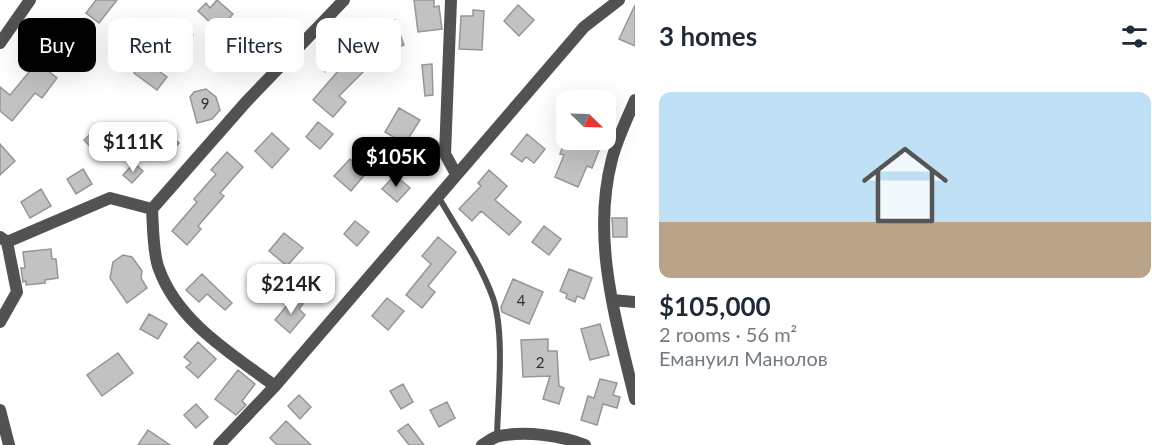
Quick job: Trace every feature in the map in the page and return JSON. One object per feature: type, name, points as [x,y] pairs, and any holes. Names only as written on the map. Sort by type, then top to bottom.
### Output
[{"type":"street","points":[[0,43],[30,0]]},
{"type":"street","points":[[275,386],[227,351],[182,311],[158,268],[152,209],[246,102],[344,0]]},
{"type":"street","points":[[451,0],[445,154],[456,174]]},
{"type":"street","points":[[219,445],[275,386],[584,27],[619,0]]},
{"type":"street","points":[[635,100],[612,159],[603,223],[612,300],[631,370],[635,399]]},
{"type":"street","points":[[0,322],[17,292],[4,240],[110,198],[152,209]]},
{"type":"street","points":[[612,300],[635,302]]},
{"type":"street","points":[[0,410],[9,445]]},
{"type":"street","points":[[482,445],[497,436],[531,435],[575,441],[585,445]]},
{"type":"lane","points":[[438,196],[493,298],[499,329],[497,436]]},
{"type":"building","points":[[96,0],[117,0],[99,23],[96,18],[86,13]]},
{"type":"building","points":[[217,0],[233,14],[229,18],[205,18],[198,11],[206,3],[210,8]]},
{"type":"building","points":[[414,0],[434,0],[434,7],[439,6],[442,29],[418,32]]},
{"type":"building","points":[[518,5],[534,20],[519,36],[504,21]]},
{"type":"building","points":[[635,5],[635,46],[619,39]]},
{"type":"building","points":[[473,10],[484,11],[482,50],[459,49],[461,16],[473,16]]},
{"type":"building","points":[[432,64],[433,95],[425,96],[422,65]]},
{"type":"building","points":[[29,72],[49,72],[57,78],[42,98],[35,93],[12,121],[0,111],[0,87],[10,95]]},
{"type":"building","points":[[160,72],[167,77],[157,90],[134,73]]},
{"type":"building","points":[[337,72],[363,72],[339,96],[346,102],[333,117],[313,100]]},
{"type":"building","points":[[206,89],[216,97],[220,110],[212,119],[197,123],[190,97],[194,92]]},
{"type":"building","points":[[399,108],[420,120],[405,144],[385,132]]},
{"type":"building","points":[[318,122],[333,134],[320,149],[306,137]]},
{"type":"building","points":[[159,125],[179,143],[168,155],[148,137]]},
{"type":"building","points":[[98,127],[117,147],[103,160],[84,140]]},
{"type":"building","points":[[272,133],[289,149],[272,168],[255,151]]},
{"type":"building","points":[[527,134],[545,149],[534,163],[526,157],[522,162],[511,154]]},
{"type":"building","points":[[0,144],[15,161],[0,175]]},
{"type":"building","points":[[561,150],[599,150],[592,168],[587,166],[578,187],[555,177],[564,155],[560,154]]},
{"type":"building","points":[[227,152],[243,167],[220,193],[224,196],[198,226],[201,229],[187,245],[172,231],[197,202],[194,199],[216,174],[211,170]]},
{"type":"building","points":[[350,159],[366,173],[351,191],[334,176]]},
{"type":"building","points":[[134,163],[143,171],[132,183],[123,175]]},
{"type":"building","points":[[83,169],[92,184],[76,194],[67,179]]},
{"type":"building","points":[[489,170],[507,186],[495,200],[521,222],[509,235],[481,211],[472,221],[459,209],[481,186],[478,183]]},
{"type":"building","points":[[395,175],[410,188],[397,202],[382,189]]},
{"type":"building","points":[[41,189],[51,206],[30,218],[21,202]]},
{"type":"building","points":[[612,218],[627,218],[627,237],[613,237]]},
{"type":"building","points":[[355,221],[369,232],[357,246],[344,234]]},
{"type":"building","points":[[544,226],[561,239],[549,255],[532,242]]},
{"type":"building","points":[[284,233],[303,248],[287,266],[269,251]]},
{"type":"building","points":[[438,237],[456,252],[428,286],[435,292],[422,308],[406,295],[431,264],[422,256]]},
{"type":"building","points":[[51,249],[52,259],[56,259],[58,278],[45,280],[45,283],[26,285],[26,281],[23,282],[21,268],[25,268],[23,252]]},
{"type":"building","points":[[123,255],[132,257],[142,271],[141,278],[147,288],[127,303],[110,278],[113,262]]},
{"type":"building","points":[[569,269],[592,278],[584,299],[577,296],[575,302],[566,298],[567,294],[560,291]]},
{"type":"building","points":[[202,274],[232,303],[225,310],[207,294],[199,302],[186,290]]},
{"type":"building","points":[[513,279],[543,292],[529,324],[502,312],[501,307]]},
{"type":"building","points":[[294,297],[303,304],[299,309],[305,315],[290,333],[275,320]]},
{"type":"building","points":[[387,298],[404,311],[388,330],[372,316]]},
{"type":"building","points":[[149,314],[167,324],[158,339],[140,329]]},
{"type":"building","points":[[600,324],[609,355],[590,360],[581,329]]},
{"type":"building","points":[[548,339],[548,351],[557,351],[559,386],[564,388],[559,404],[543,399],[550,376],[523,377],[521,340]]},
{"type":"building","points":[[198,342],[216,359],[198,378],[186,367],[191,363],[184,357]]},
{"type":"building","points":[[118,353],[133,373],[102,396],[87,375]]},
{"type":"building","points":[[238,370],[255,384],[242,401],[246,405],[236,415],[215,399]]},
{"type":"building","points":[[600,379],[617,383],[613,395],[620,397],[617,408],[603,404],[597,425],[581,420],[588,396],[594,398]]},
{"type":"building","points":[[403,384],[413,402],[401,409],[390,391]]},
{"type":"building","points":[[299,395],[311,407],[300,419],[288,406]]},
{"type":"building","points":[[447,402],[455,418],[439,427],[430,410]]},
{"type":"building","points":[[196,404],[208,417],[196,428],[184,415]]},
{"type":"building","points":[[286,421],[311,445],[277,445],[270,438]]},
{"type":"building","points":[[408,424],[424,445],[409,445],[398,431]]},
{"type":"building","points":[[148,430],[170,445],[138,445]]}]
